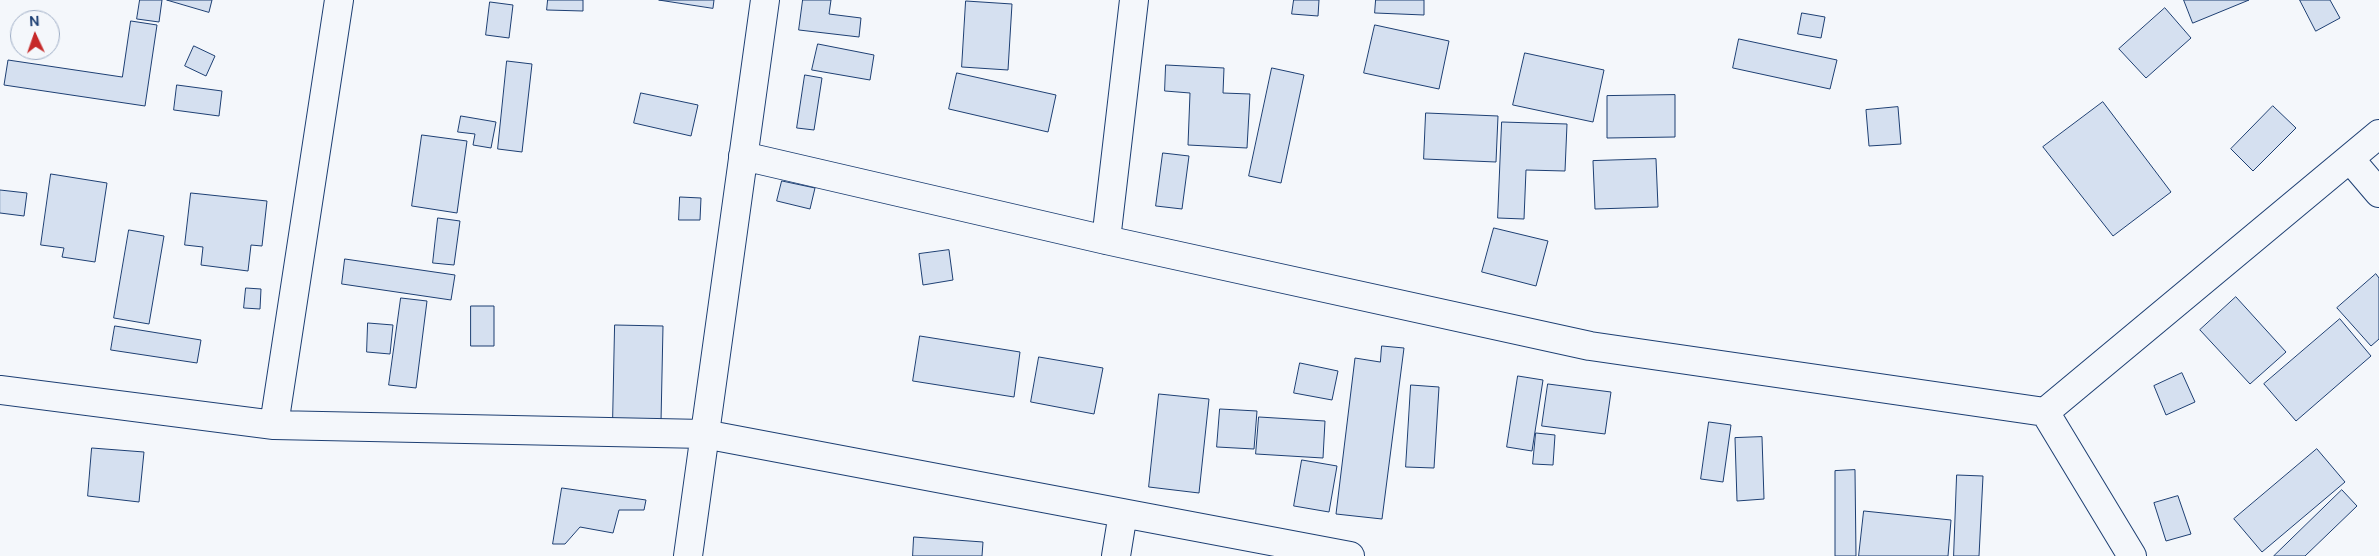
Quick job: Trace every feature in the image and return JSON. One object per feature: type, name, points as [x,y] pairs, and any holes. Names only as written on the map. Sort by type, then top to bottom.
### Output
[{"type":"street","points":[[274,425],[339,0]]},
{"type":"street","points":[[688,556],[765,0]]},
{"type":"street","points":[[1106,240],[1134,0]]},
{"type":"street","points":[[743,156],[1106,240],[1590,346],[2045,412],[2379,134]]},
{"type":"street","points":[[2350,159],[2379,193]]},
{"type":"street","points":[[0,390],[274,425],[704,434],[1350,556]]},
{"type":"street","points":[[2045,412],[2132,556]]},
{"type":"street","points":[[1116,556],[1123,513]]},
{"type":"building","points":[[140,0],[162,0],[159,22],[137,19]]},
{"type":"building","points":[[167,0],[212,0],[209,12]]},
{"type":"building","points":[[548,0],[583,0],[583,11],[547,10]]},
{"type":"building","points":[[659,0],[714,0],[713,8]]},
{"type":"building","points":[[803,0],[831,0],[829,14],[861,18],[859,37],[799,30]]},
{"type":"building","points":[[1294,0],[1319,0],[1318,16],[1292,14]]},
{"type":"building","points":[[1376,0],[1424,0],[1424,15],[1375,13]]},
{"type":"building","points":[[2184,0],[2249,0],[2193,23]]},
{"type":"building","points":[[2300,0],[2330,0],[2340,18],[2316,31]]},
{"type":"building","points":[[966,1],[1012,4],[1008,70],[962,67]]},
{"type":"building","points":[[490,2],[513,5],[509,38],[486,35]]},
{"type":"building","points":[[2165,8],[2191,38],[2146,78],[2119,49]]},
{"type":"building","points":[[1802,13],[1825,17],[1821,38],[1798,34]]},
{"type":"building","points":[[131,21],[157,25],[145,106],[4,85],[8,60],[122,77]]},
{"type":"building","points":[[1375,25],[1449,41],[1439,89],[1364,73]]},
{"type":"building","points":[[1739,39],[1837,60],[1830,89],[1733,68]]},
{"type":"building","points":[[818,44],[874,55],[870,80],[812,70]]},
{"type":"building","points":[[194,46],[215,56],[206,76],[185,66]]},
{"type":"building","points":[[1525,53],[1604,70],[1593,122],[1513,105]]},
{"type":"building","points":[[507,61],[532,64],[522,152],[498,149]]},
{"type":"building","points":[[1166,65],[1224,68],[1223,93],[1250,94],[1247,148],[1188,145],[1190,93],[1165,91]]},
{"type":"building","points":[[1272,68],[1304,75],[1281,183],[1249,176]]},
{"type":"building","points":[[957,73],[1056,95],[1048,132],[949,109]]},
{"type":"building","points":[[805,75],[822,78],[814,130],[797,128]]},
{"type":"building","points":[[177,85],[222,91],[219,116],[174,110]]},
{"type":"building","points":[[641,93],[698,105],[691,136],[634,123]]},
{"type":"building","points":[[1675,95],[1675,137],[1607,138],[1607,96]]},
{"type":"building","points":[[2103,102],[2171,192],[2113,236],[2043,147]]},
{"type":"building","points":[[2273,106],[2296,128],[2253,171],[2231,149]]},
{"type":"building","points":[[1898,107],[1901,144],[1869,146],[1866,110]]},
{"type":"building","points":[[1426,113],[1498,116],[1496,162],[1424,159]]},
{"type":"building","points":[[461,116],[496,122],[491,148],[473,145],[475,134],[458,132]]},
{"type":"building","points":[[1502,122],[1567,124],[1565,171],[1526,170],[1524,219],[1498,218]]},
{"type":"building","points":[[422,135],[467,141],[457,213],[412,206]]},
{"type":"building","points":[[1163,153],[1189,156],[1182,209],[1156,206]]},
{"type":"building","points":[[1656,159],[1658,207],[1595,209],[1593,161]]},
{"type":"building","points":[[51,174],[107,183],[95,262],[62,257],[64,248],[41,245]]},
{"type":"building","points":[[782,181],[815,188],[810,209],[777,201]]},
{"type":"building","points":[[0,190],[27,193],[24,216],[0,213]]},
{"type":"building","points":[[191,193],[267,201],[262,246],[251,245],[248,271],[201,265],[203,247],[185,245]]},
{"type":"building","points":[[680,197],[701,198],[700,220],[679,220]]},
{"type":"building","points":[[438,218],[460,221],[454,265],[433,263]]},
{"type":"building","points":[[1494,228],[1548,241],[1536,286],[1482,272]]},
{"type":"building","points":[[129,230],[164,236],[149,324],[114,318]]},
{"type":"building","points":[[949,250],[953,280],[923,285],[919,254]]},
{"type":"building","points":[[345,259],[455,275],[451,300],[342,284]]},
{"type":"building","points":[[2376,274],[2379,278],[2379,339],[2371,346],[2337,308]]},
{"type":"building","points":[[246,288],[261,289],[260,309],[244,308]]},
{"type":"building","points":[[2236,297],[2286,352],[2250,384],[2200,330]]},
{"type":"building","points":[[401,298],[427,301],[416,388],[389,385]]},
{"type":"building","points":[[471,306],[494,306],[494,346],[471,346]]},
{"type":"building","points":[[2340,319],[2371,356],[2296,421],[2264,384]]},
{"type":"building","points":[[368,323],[393,325],[390,354],[367,352]]},
{"type":"building","points":[[615,325],[663,326],[661,422],[613,421]]},
{"type":"building","points":[[115,326],[201,340],[197,363],[111,350]]},
{"type":"building","points":[[920,336],[1020,352],[1014,397],[913,381]]},
{"type":"building","points":[[1382,346],[1404,348],[1382,519],[1336,514],[1355,358],[1380,362]]},
{"type":"building","points":[[1039,357],[1103,368],[1094,414],[1031,402]]},
{"type":"building","points":[[1300,363],[1338,371],[1332,400],[1294,393]]},
{"type":"building","points":[[2182,373],[2195,402],[2166,415],[2154,386]]},
{"type":"building","points":[[1518,376],[1543,380],[1532,451],[1507,447]]},
{"type":"building","points":[[1548,384],[1611,392],[1605,434],[1542,426]]},
{"type":"building","points":[[1411,385],[1439,387],[1434,468],[1406,467]]},
{"type":"building","points":[[1159,394],[1209,399],[1199,493],[1149,487]]},
{"type":"building","points":[[1220,409],[1257,411],[1254,449],[1217,447]]},
{"type":"building","points":[[1259,417],[1325,421],[1323,458],[1256,454]]},
{"type":"building","points":[[1709,422],[1731,425],[1723,482],[1701,479]]},
{"type":"building","points":[[1536,433],[1555,435],[1553,465],[1533,464]]},
{"type":"building","points":[[1762,437],[1764,499],[1737,501],[1735,438]]},
{"type":"building","points":[[92,448],[144,452],[139,502],[88,496]]},
{"type":"building","points":[[2317,449],[2345,482],[2262,552],[2234,519]]},
{"type":"building","points":[[1302,460],[1337,466],[1329,512],[1294,506]]},
{"type":"building","points":[[1855,470],[1856,556],[1835,556],[1835,471]]},
{"type":"building","points":[[1957,475],[1983,476],[1979,556],[1954,556]]},
{"type":"building","points":[[562,488],[646,500],[644,510],[619,510],[613,533],[580,527],[565,544],[553,544]]},
{"type":"building","points":[[2342,490],[2357,506],[2305,556],[2274,556]]},
{"type":"building","points":[[2178,496],[2191,534],[2166,541],[2154,503]]},
{"type":"building","points":[[1864,511],[1951,520],[1948,556],[1859,556]]},
{"type":"building","points":[[914,537],[983,542],[982,556],[913,556]]}]
